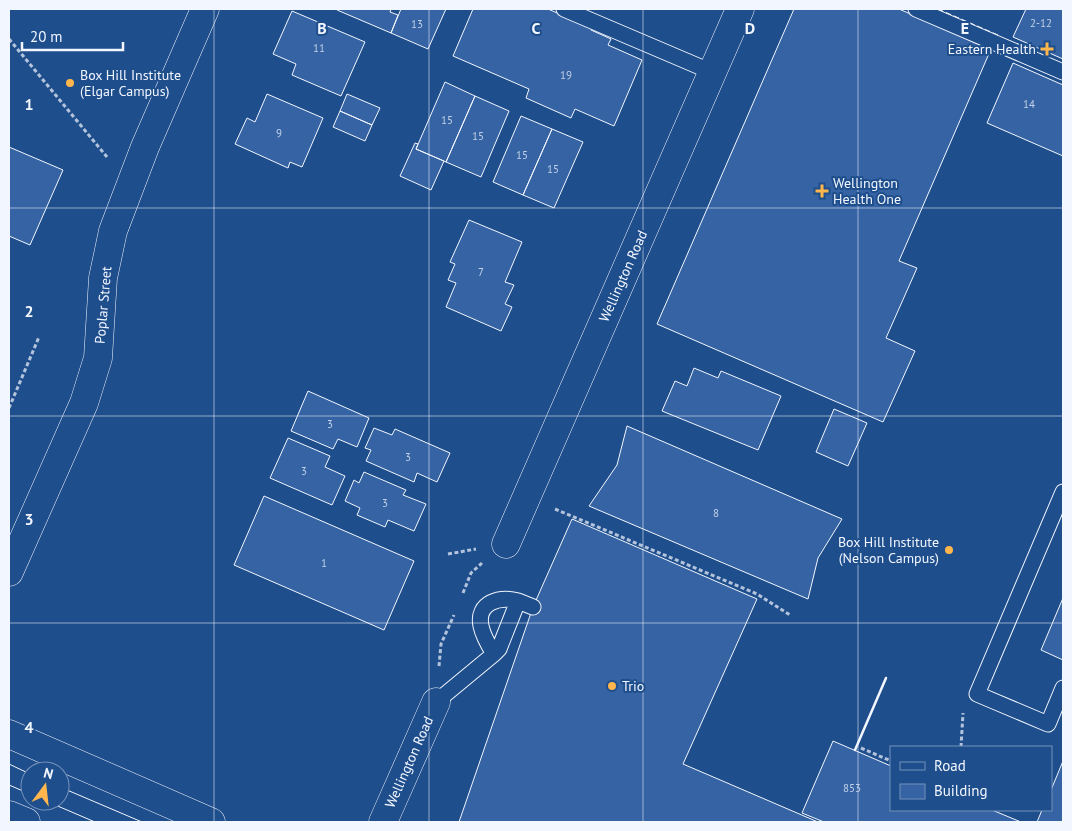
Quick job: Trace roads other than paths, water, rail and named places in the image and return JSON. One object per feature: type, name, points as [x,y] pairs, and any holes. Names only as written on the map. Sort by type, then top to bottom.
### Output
[{"type":"street","name":"Poplar Street","points":[[9,572],[84,403],[98,358],[103,278],[113,230],[139,162],[205,9]]},
{"type":"street","name":"Wellington Road","points":[[506,544],[740,9]]},
{"type":"street","name":"Wellington Road","points":[[383,822],[436,702]]},
{"type":"street","points":[[9,734],[211,822]]},
{"type":"street","points":[[9,815],[26,822]]},
{"type":"lane","points":[[564,9],[712,72]]},
{"type":"lane","points":[[916,9],[1063,72]]},
{"type":"lane","points":[[1063,492],[977,694],[1048,724],[1063,688]]},
{"type":"lane","points":[[494,654],[483,634],[480,624],[486,607],[500,598],[508,598],[533,607]]},
{"type":"lane","points":[[436,702],[499,649],[518,601]]},
{"type":"tram line","points":[[9,764],[20,769]]},
{"type":"tram line","points":[[9,785],[20,790]]},
{"type":"tram line","points":[[70,791],[142,822]]},
{"type":"tram line","points":[[69,811],[95,822]]},
{"type":"place","name":"Eastern Health","points":[[1047,49]]},
{"type":"place","name":"Box Hill Institute (Elgar Campus)","points":[[70,83]]},
{"type":"place","name":"Wellington Health One","points":[[822,191]]},
{"type":"place","name":"Box Hill Institute (Nelson Campus)","points":[[949,550]]},
{"type":"place","name":"Trio","points":[[612,686]]}]
